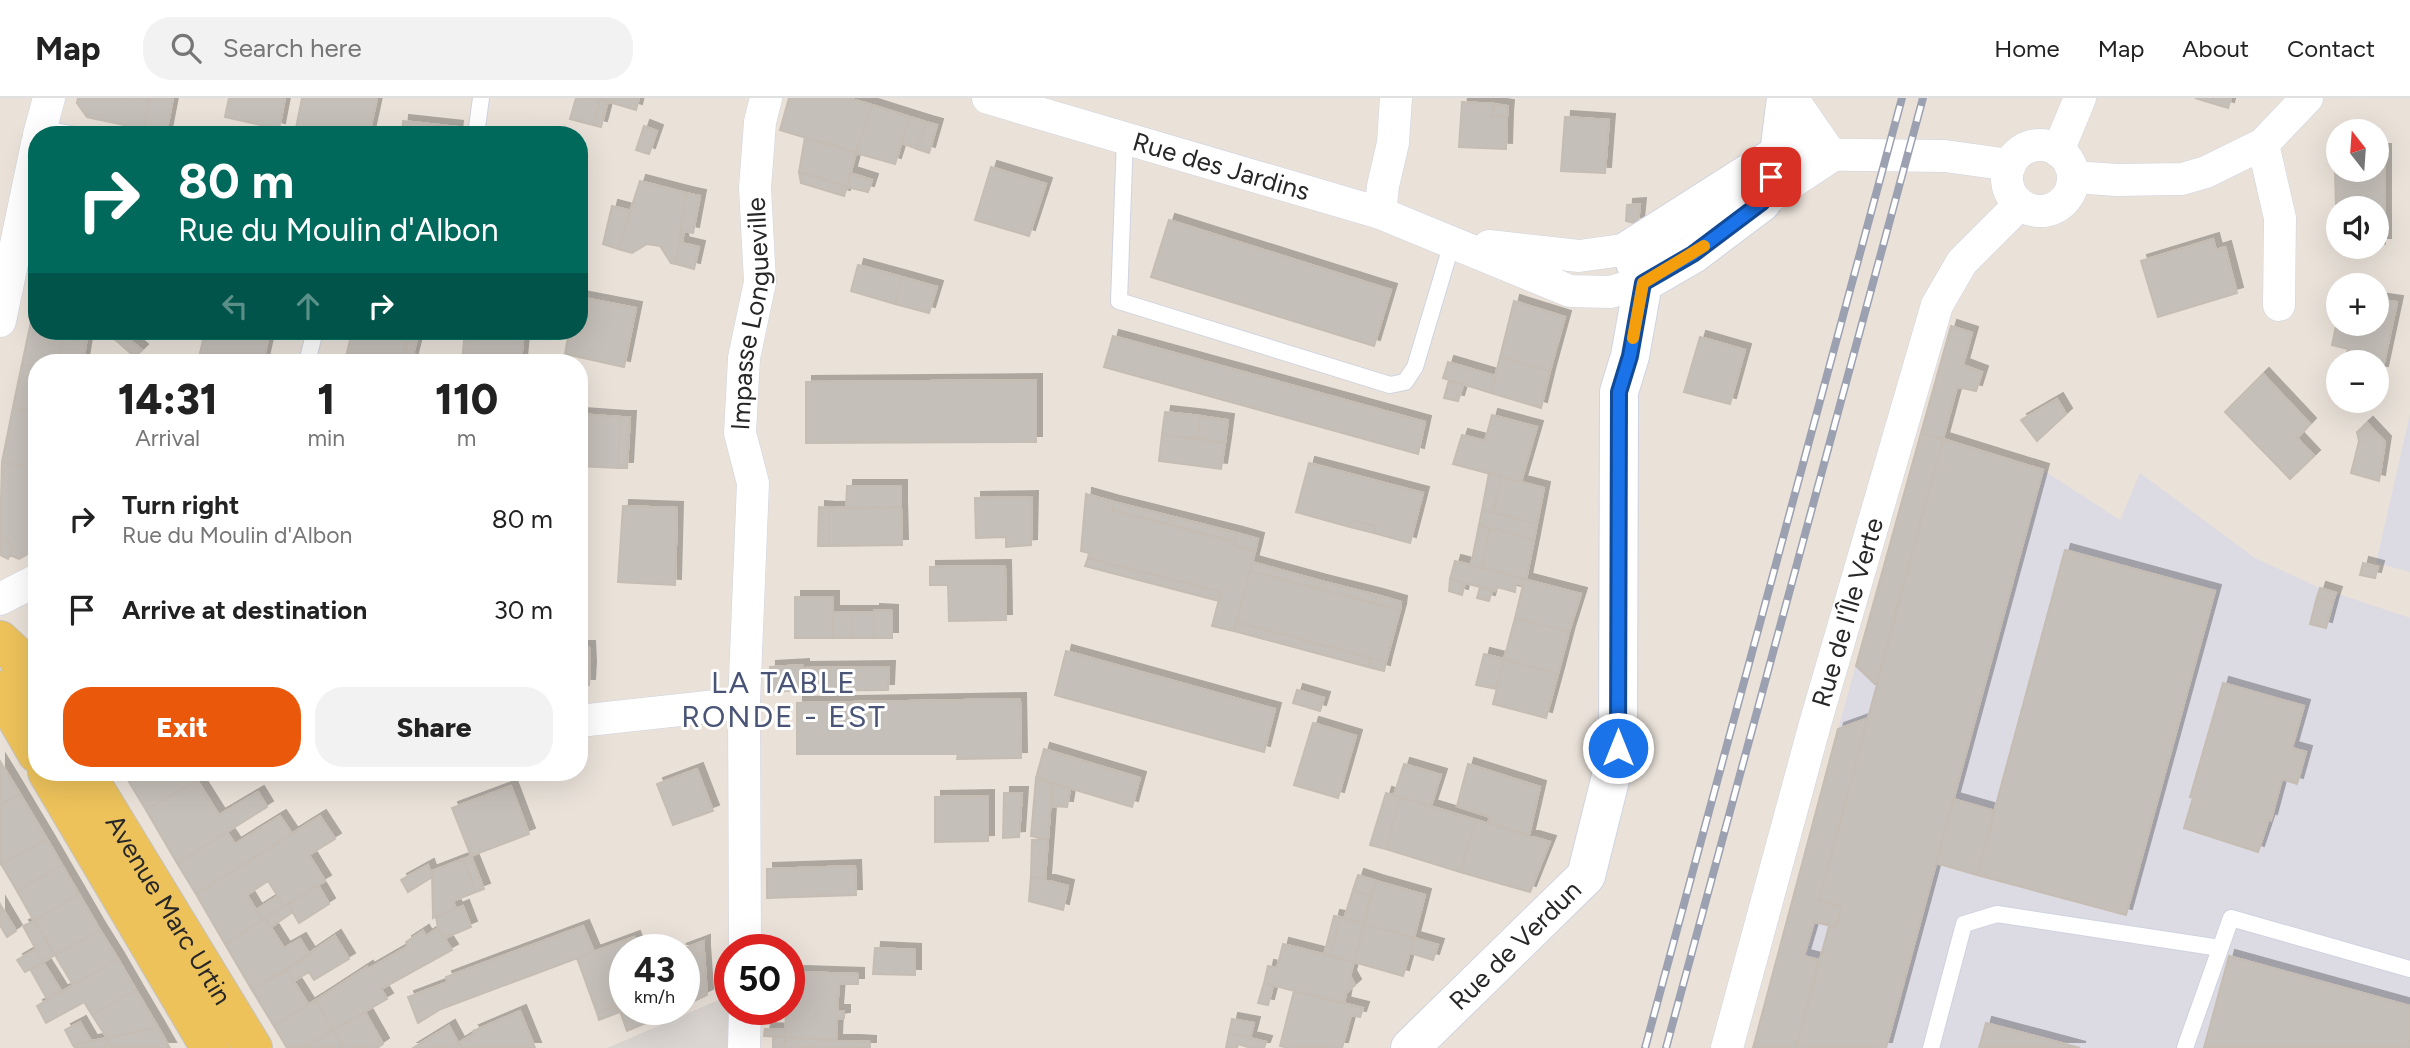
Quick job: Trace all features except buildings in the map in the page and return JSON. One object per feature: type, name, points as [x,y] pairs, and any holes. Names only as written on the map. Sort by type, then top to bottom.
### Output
[{"type":"main road","points":[[1637,266],[1693,254],[1762,202],[1779,154],[1786,98]]},
{"type":"main road","points":[[1637,266],[1779,154]]},
{"type":"main road","name":"Rue de Verdun","points":[[1410,1048],[1586,876],[1618,748],[1619,392],[1630,356],[1637,266]]},
{"type":"main road","points":[[0,639],[15,654],[28,676]]},
{"type":"main road","points":[[0,690],[28,738]]},
{"type":"main road","name":"Avenue Marc Urtin","points":[[52,781],[210,1048]]},
{"type":"main road","name":"Avenue Marc Urtin","points":[[90,781],[253,1048]]},
{"type":"street","name":"Impasse Longueville","points":[[746,934],[744,704],[753,483],[740,433],[744,358],[760,282],[755,188],[760,122],[766,98]]},
{"type":"street","name":"Rue des Jardins","points":[[988,98],[1380,212],[1570,291],[1610,292],[1637,266]]},
{"type":"street","points":[[1380,212],[1393,143],[1396,98]]},
{"type":"street","points":[[1792,98],[1832,156]]},
{"type":"street","points":[[2080,98],[2066,164],[2067,196],[2051,209],[2040,211],[2020,204],[2007,183],[2010,165],[2016,155],[2025,148],[2048,146],[2066,164],[2118,180],[2182,179],[2206,172],[2263,144],[2307,98]]},
{"type":"street","points":[[2263,144],[2280,218],[2279,305]]},
{"type":"street","points":[[1779,154],[1945,156],[2010,165]]},
{"type":"street","points":[[1762,202],[1832,156]]},
{"type":"street","points":[[0,321],[28,188]]},
{"type":"street","name":"Rue de l'Île Verte","points":[[1727,1048],[1815,724],[1937,305],[1962,261],[2020,204]]},
{"type":"street","points":[[0,599],[28,585]]},
{"type":"street","points":[[588,720],[744,704]]},
{"type":"street","points":[[744,1048],[745,1025]]},
{"type":"lane","points":[[477,126],[481,98]]},
{"type":"lane","points":[[1125,138],[1119,302],[1390,385],[1405,382],[1415,367],[1452,243]]},
{"type":"lane","points":[[1931,1048],[1964,924],[1997,914],[2220,948]]},
{"type":"lane","points":[[2185,1048],[2231,918],[2410,969]]},
{"type":"shaded area","points":[[2410,414],[2410,572],[2376,563]]},
{"type":"shaded area","points":[[1921,433],[2043,470],[2120,520],[2140,473],[2255,558],[2320,588],[2410,618],[2410,1048],[1753,1048]]},
{"type":"shaded area","points":[[714,1002],[714,1025],[731,1025],[731,1048],[607,1048],[660,1025],[700,1025],[700,1008]]},
{"type":"railway","points":[[1645,1048],[1902,98]]},
{"type":"railway","points":[[1666,1048],[1923,98]]},
{"type":"slow traffic","points":[[1633,338],[1643,283],[1704,246]]},
{"type":"district","name":"LA TABLE RONDE - EST","points":[[784,699]]},
{"type":"route","points":[[1618,748],[1619,392],[1630,356],[1643,283],[1693,254],[1762,202],[1771,177]]}]
